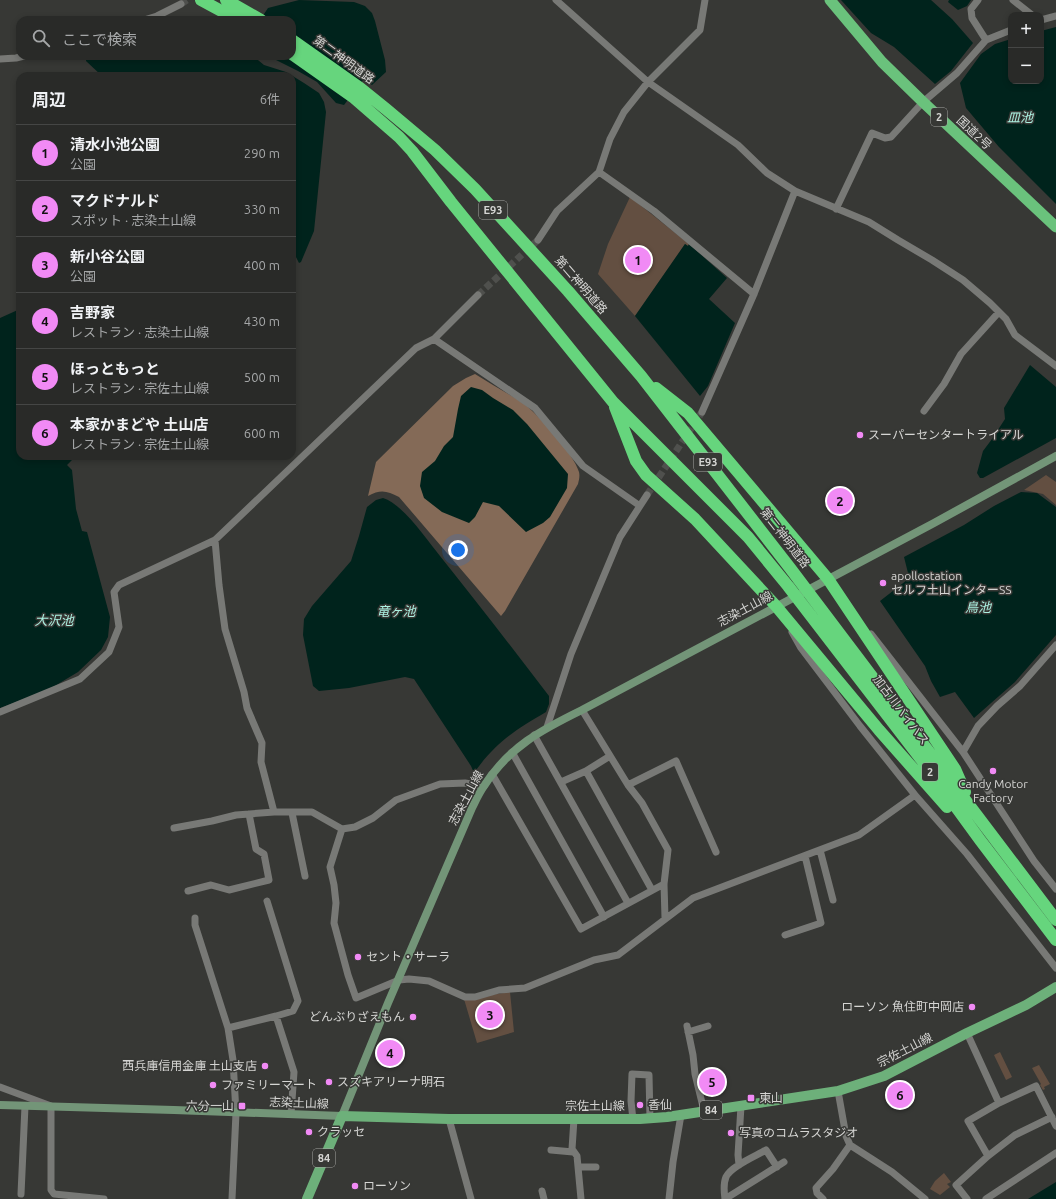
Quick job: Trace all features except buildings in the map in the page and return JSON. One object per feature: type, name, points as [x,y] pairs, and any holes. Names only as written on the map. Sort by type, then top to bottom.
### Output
[{"type":"highway","points":[[201,0],[231,16]]},
{"type":"highway","points":[[226,0],[254,16]]},
{"type":"highway","name":"国道2号","points":[[830,0],[882,62],[1056,227]]},
{"type":"highway","name":"第二神明道路","points":[[296,43],[356,92],[429,145],[474,189],[568,291],[641,376],[803,585]]},
{"type":"highway","name":"第二神明道路","points":[[296,56],[356,92],[399,137],[613,402],[748,537],[792,590]]},
{"type":"highway","points":[[641,376],[688,413],[828,579],[955,769],[974,812]]},
{"type":"highway","points":[[613,402],[636,461],[646,475],[695,519],[776,606],[879,730],[944,804],[980,840]]},
{"type":"highway","name":"加古川バイパス","points":[[803,585],[1056,920]]},
{"type":"highway","name":"加古川バイパス","points":[[792,590],[921,759],[1056,940]]},
{"type":"main road","name":"志染土山線","points":[[0,1105],[342,1116],[388,1003],[472,808],[483,786],[500,763],[534,735],[547,727],[582,710],[934,523],[1056,456]]},
{"type":"main road","name":"宗佐土山線","points":[[342,1116],[449,1119],[633,1120],[681,1115],[838,1091],[884,1076],[967,1033],[1026,1005],[1056,987]]},
{"type":"main road","name":"84","points":[[307,1199],[342,1116]]},
{"type":"street","points":[[556,0],[648,82],[738,145],[767,173],[795,191],[869,222],[963,280],[1006,319],[1015,335],[1056,366]]},
{"type":"street","points":[[538,240],[557,211],[599,172],[610,140],[624,112],[648,82],[700,30],[705,0]]},
{"type":"street","points":[[978,0],[971,9],[972,18],[986,40]]},
{"type":"street","points":[[1013,0],[1028,12]]},
{"type":"street","points":[[157,16],[181,4]]},
{"type":"street","points":[[1044,19],[1056,16]]},
{"type":"street","points":[[836,209],[872,133],[885,138],[891,137],[923,102],[957,74],[986,40],[1008,31]]},
{"type":"street","points":[[0,59],[16,58]]},
{"type":"street","points":[[599,172],[654,211],[754,294]]},
{"type":"street","points":[[702,412],[754,294],[795,191]]},
{"type":"street","points":[[0,712],[80,679],[109,652],[119,627],[114,592],[119,585],[215,540],[416,348],[434,339],[478,295]]},
{"type":"street","points":[[924,411],[944,384],[961,354],[999,312]]},
{"type":"street","points":[[434,339],[535,408],[583,466],[640,506]]},
{"type":"street","points":[[547,727],[572,654],[620,537],[647,495]]},
{"type":"street","points":[[215,540],[225,629],[248,708],[262,743],[261,762],[274,812]]},
{"type":"street","points":[[828,579],[964,752],[1034,861],[1056,889]]},
{"type":"street","points":[[776,606],[801,648],[860,726],[915,795],[967,854],[1056,968]]},
{"type":"street","points":[[964,752],[978,726],[997,706],[1020,686],[1056,645]]},
{"type":"street","points":[[582,710],[628,785],[642,803],[668,850],[664,884],[665,918]]},
{"type":"street","points":[[534,735],[628,904]]},
{"type":"street","points":[[512,752],[604,917]]},
{"type":"street","points":[[561,782],[586,771],[610,756]]},
{"type":"street","points":[[628,785],[676,761],[716,852]]},
{"type":"street","points":[[586,771],[652,890]]},
{"type":"street","points":[[492,774],[581,929],[664,884]]},
{"type":"street","points":[[174,828],[236,815],[274,812],[312,812],[342,828],[356,827],[373,818],[396,800],[440,784],[465,783],[483,786]]},
{"type":"street","points":[[342,828],[330,867],[335,897],[334,923],[356,998],[398,980],[409,979],[429,981],[465,997],[475,997],[499,990],[525,988],[594,960],[618,955],[693,898],[859,835],[915,795]]},
{"type":"street","points":[[292,813],[305,876]]},
{"type":"street","points":[[188,891],[211,885],[229,890],[269,880],[264,854],[256,849],[249,814]]},
{"type":"street","points":[[820,850],[833,900]]},
{"type":"street","points":[[785,935],[821,923],[805,856]]},
{"type":"street","points":[[228,1028],[293,1011],[298,1001],[267,901]]},
{"type":"street","points":[[195,918],[195,925],[228,1028],[233,1060],[236,1112],[232,1199]]},
{"type":"street","points":[[276,1016],[294,1072],[291,1114]]},
{"type":"street","points":[[704,1111],[695,1074],[693,1055],[687,1029],[708,1026]]},
{"type":"street","points":[[967,1033],[999,1103]]},
{"type":"street","points":[[633,1120],[630,1074],[649,1075],[650,1119]]},
{"type":"street","points":[[988,1156],[968,1121],[999,1103],[1036,1086],[1056,1126]]},
{"type":"street","points":[[0,1087],[51,1106],[51,1190],[54,1194],[104,1199]]},
{"type":"street","points":[[838,1091],[846,1136],[850,1145],[892,1172],[924,1199]]},
{"type":"street","points":[[21,1194],[25,1106]]},
{"type":"street","points":[[739,1165],[738,1155],[741,1106]]},
{"type":"street","points":[[669,1199],[673,1162],[681,1115]]},
{"type":"street","points":[[967,1199],[956,1185],[988,1156],[1015,1135],[1052,1117]]},
{"type":"street","points":[[449,1119],[471,1199]]},
{"type":"street","points":[[574,1119],[572,1148],[578,1155],[581,1199]]},
{"type":"street","points":[[824,1199],[817,1192],[816,1188],[833,1169],[850,1145]]},
{"type":"street","points":[[551,1150],[578,1155]]},
{"type":"street","points":[[777,1167],[766,1150],[733,1168],[726,1175],[724,1185],[725,1199],[777,1167],[784,1162]]},
{"type":"street","points":[[986,1199],[1056,1153]]},
{"type":"street","points":[[578,1167],[596,1167]]},
{"type":"shaded area","points":[[630,197],[689,244],[688,246],[685,244],[635,316],[598,274],[608,244]]},
{"type":"shaded area","points":[[475,374],[530,408],[563,445],[576,464],[579,474],[578,484],[501,616],[399,497],[391,493],[384,492],[377,492],[368,496],[376,462],[453,386]]},
{"type":"shaded area","points":[[1046,475],[1056,482],[1056,505],[1043,494],[1024,490]]},
{"type":"shaded area","points":[[510,992],[514,1032],[477,1043],[464,999]]},
{"type":"shaded area","points":[[1000,1052],[1012,1077],[1006,1080],[994,1055]]},
{"type":"shaded area","points":[[1039,1065],[1050,1084],[1044,1087],[1045,1089],[1043,1090],[1032,1068]]},
{"type":"shaded area","points":[[944,1173],[951,1182],[947,1184],[950,1187],[940,1195],[930,1189],[935,1181]]},
{"type":"water","points":[[299,0],[354,2],[365,6],[372,13],[375,21],[385,60],[386,72],[372,85],[363,80],[344,105],[336,103],[317,82],[276,60],[296,60],[296,16],[263,16],[268,8]]},
{"type":"water","points":[[841,0],[931,0],[952,19],[973,43],[951,71],[935,84],[894,47],[871,33]]},
{"type":"water","points":[[949,0],[971,0],[967,6],[958,10],[948,2]]},
{"type":"water","name":"皿池","points":[[1056,27],[1056,204],[999,147],[966,108],[960,83],[981,54],[995,44],[1008,40],[1008,84],[1044,84],[1044,30]]},
{"type":"water","points":[[258,60],[264,65],[286,72],[98,72],[86,61]]},
{"type":"water","points":[[296,78],[319,93],[324,102],[326,112],[314,231],[301,262],[299,263],[296,257]]},
{"type":"water","points":[[685,244],[688,246],[689,244],[727,278],[709,299],[735,323],[708,386],[700,396],[635,316]]},
{"type":"water","name":"大沢池","points":[[16,311],[16,460],[72,460],[67,465],[72,470],[76,509],[82,531],[87,532],[110,617],[108,637],[101,650],[78,672],[48,690],[0,708],[0,318]]},
{"type":"water","points":[[1030,365],[1056,387],[1056,438],[983,478],[980,478],[977,473],[983,451],[1005,419],[1004,408]]},
{"type":"water","points":[[471,387],[482,390],[513,410],[527,424],[568,474],[567,488],[550,517],[543,523],[526,532],[499,506],[483,502],[475,517],[469,523],[442,512],[424,498],[420,486],[422,472],[435,461],[444,446],[453,437],[461,396]]},
{"type":"water","name":"鳥池","points":[[1021,492],[1037,493],[1056,507],[1056,635],[1015,682],[974,718],[955,692],[940,697],[925,666],[880,601],[907,580],[908,573],[904,557]]},
{"type":"water","name":"竜ヶ池","points":[[383,498],[399,507],[414,523],[549,696],[549,704],[546,712],[506,738],[490,753],[474,773],[471,766],[414,679],[405,677],[349,688],[319,691],[313,686],[303,635],[304,619],[312,606],[351,561],[367,507],[376,500]]},
{"type":"water","points":[[1056,1182],[1056,1199],[1028,1199]]},
{"type":"tunnel","points":[[181,4],[187,0]]},
{"type":"tunnel","points":[[478,295],[538,240]]},
{"type":"tunnel","points":[[647,495],[702,412]]},
{"type":"place","name":"清水小池公園","points":[[638,260]]},
{"type":"place","name":"スーパーセンタートライアル","points":[[860,435]]},
{"type":"place","name":"マクドナルド","points":[[840,501]]},
{"type":"place","name":"apollostation セルフ土山インターSS","points":[[883,583]]},
{"type":"place","name":"Candy Motor Factory","points":[[993,771]]},
{"type":"place","name":"セント・サーラ","points":[[358,957]]},
{"type":"place","name":"ローソン 魚住町中岡店","points":[[972,1007]]},
{"type":"place","name":"新小谷公園","points":[[490,1015]]},
{"type":"place","name":"どんぶりざえもん","points":[[413,1017]]},
{"type":"place","name":"吉野家","points":[[390,1053]]},
{"type":"place","name":"西兵庫信用金庫 土山支店","points":[[265,1066]]},
{"type":"place","name":"スズキアリーナ明石","points":[[329,1082]]},
{"type":"place","name":"ほっともっと","points":[[712,1082]]},
{"type":"place","name":"ファミリーマート","points":[[213,1085]]},
{"type":"place","name":"本家かまどや 土山店","points":[[900,1095]]},
{"type":"place","name":"東山","points":[[751,1098]]},
{"type":"place","name":"香仙","points":[[640,1105]]},
{"type":"place","name":"六分一山","points":[[242,1106]]},
{"type":"place","name":"クラッセ","points":[[309,1132]]},
{"type":"place","name":"写真のコムラスタジオ","points":[[731,1133]]},
{"type":"place","name":"ローソン","points":[[355,1186]]}]
